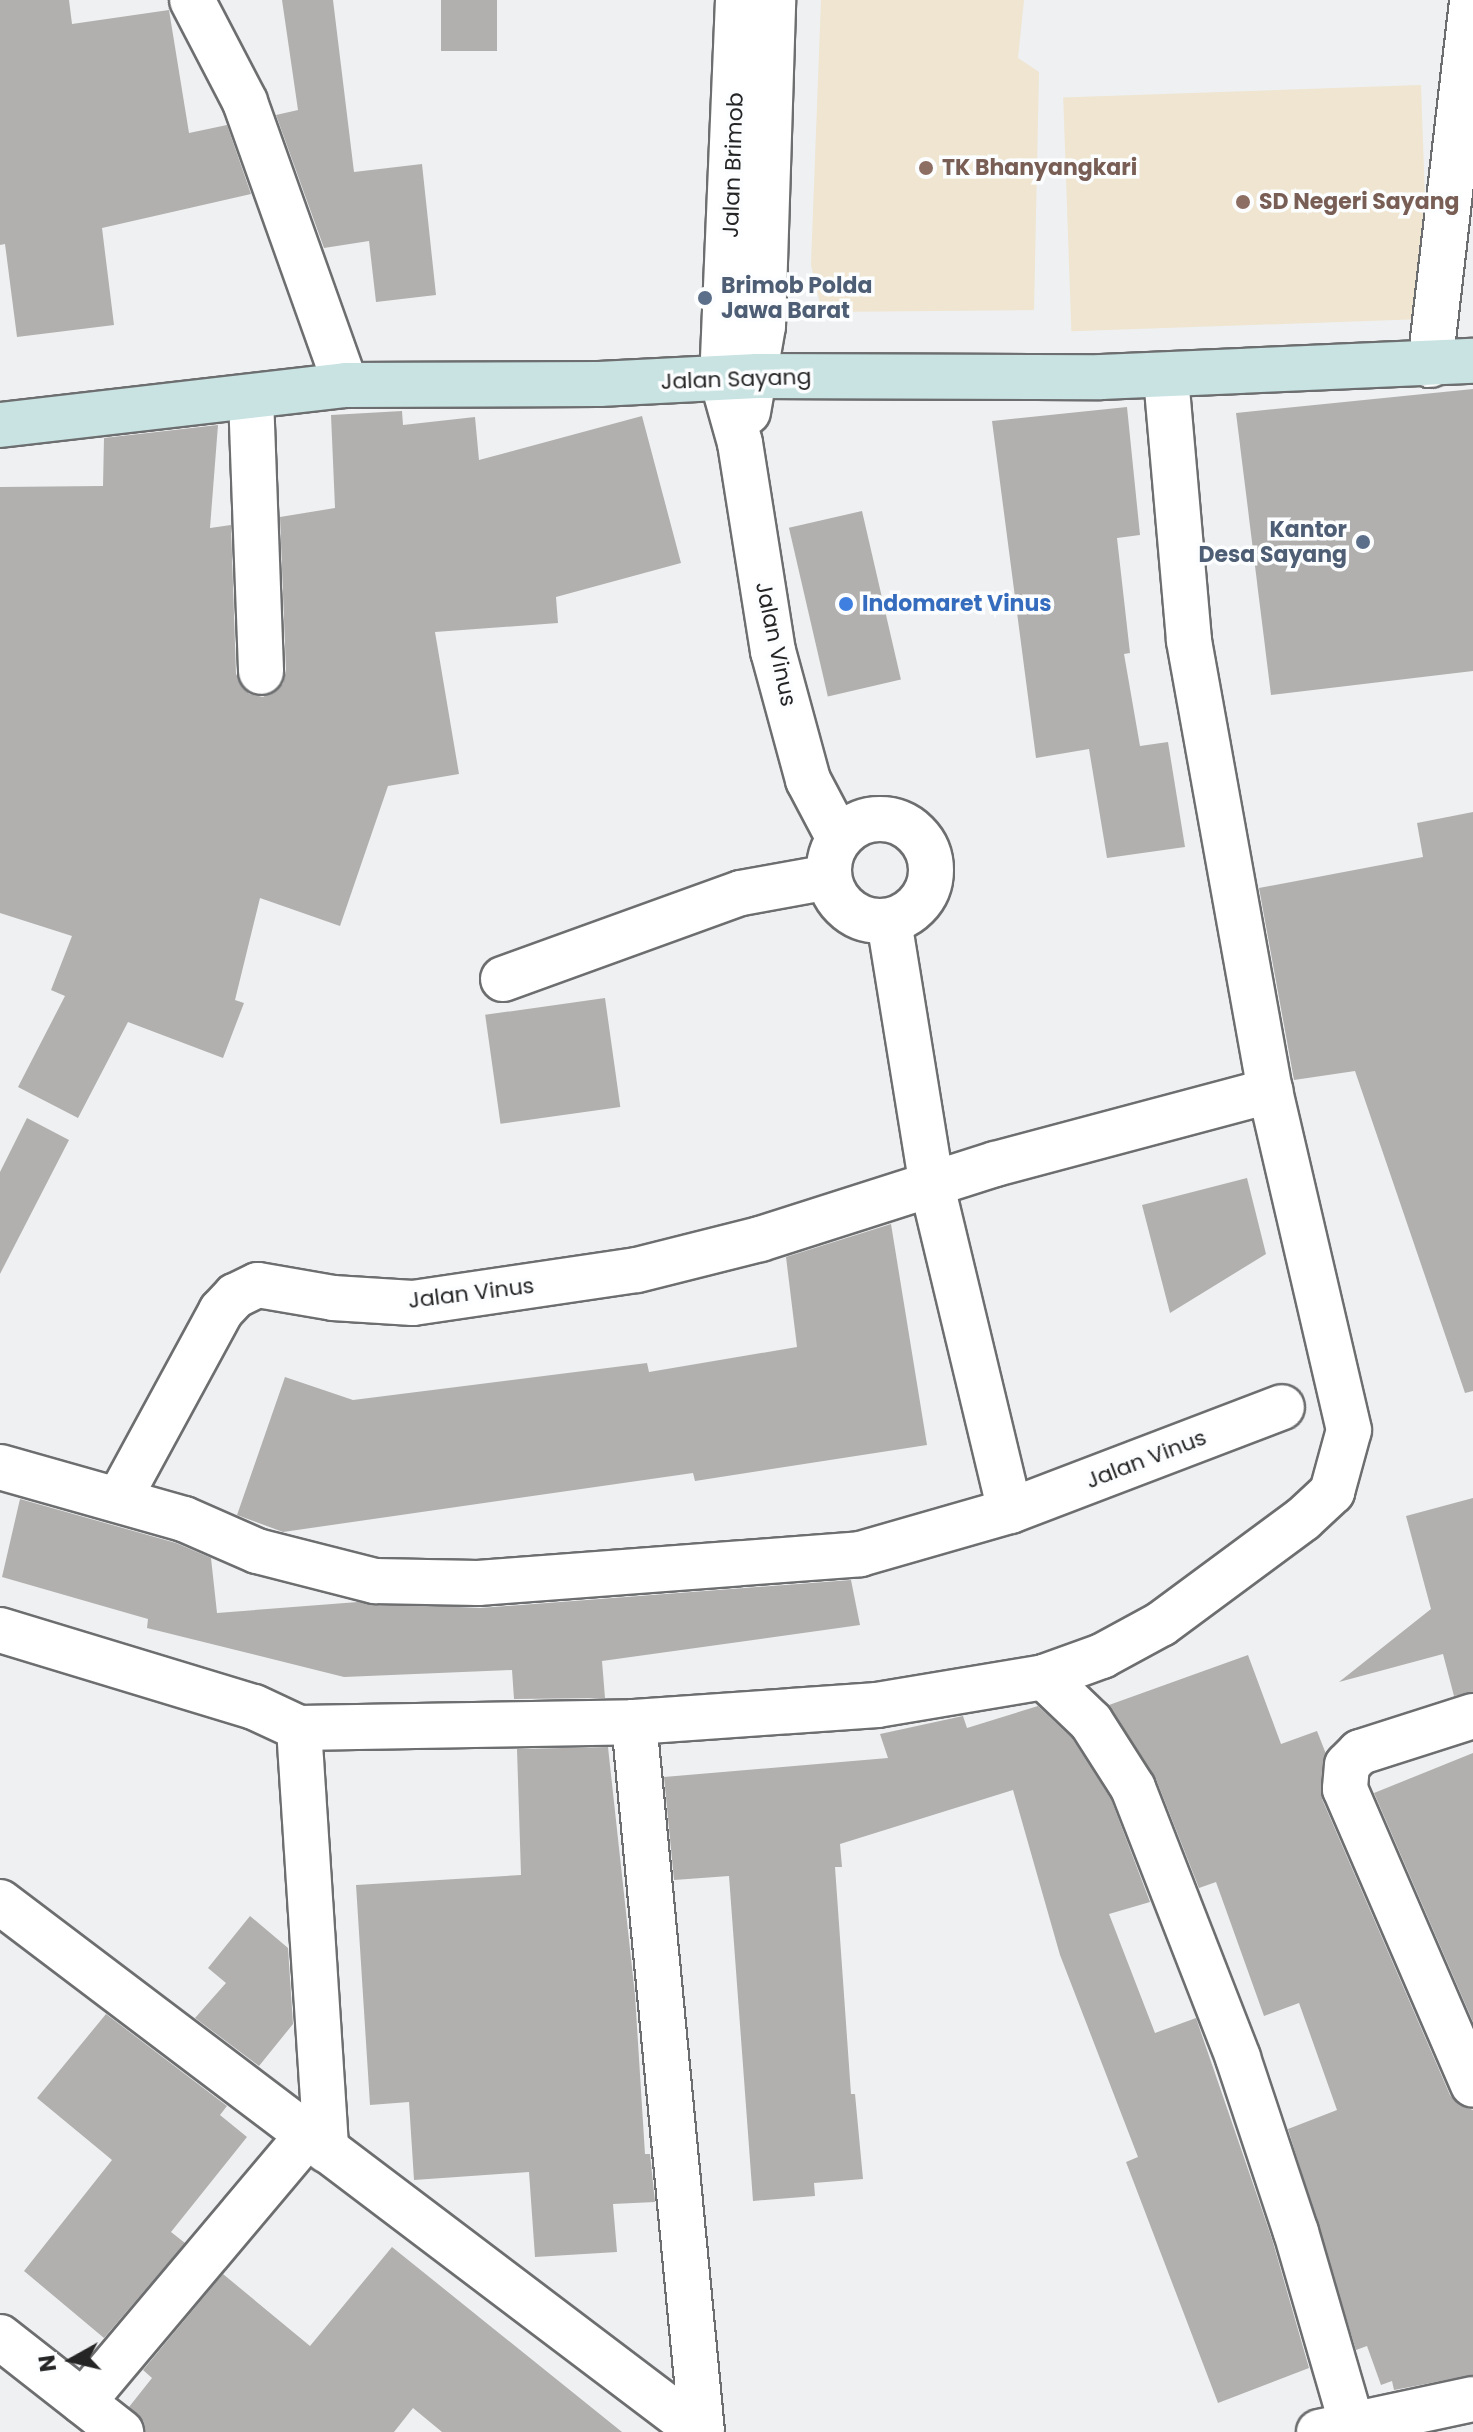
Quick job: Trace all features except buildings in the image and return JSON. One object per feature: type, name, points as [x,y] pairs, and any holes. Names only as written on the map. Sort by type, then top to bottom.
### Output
[{"type":"main road","name":"Jalan Sayang","points":[[0,425],[346,385],[739,377],[1166,375],[1473,361]]},
{"type":"street","points":[[192,0],[245,102],[346,385]]},
{"type":"street","name":"Jalan Brimob","points":[[738,0],[739,377]]},
{"type":"street","name":"Jalan Brimob","points":[[739,377],[769,208],[773,0]]},
{"type":"street","points":[[1430,365],[1472,0]]},
{"type":"street","points":[[0,1630],[254,1707],[299,1728],[634,1722],[877,1705],[1044,1677],[1102,1656],[1161,1624],[1303,1519],[1332,1492],[1349,1430],[1270,1091],[1189,640],[1166,375]]},
{"type":"street","name":"Jalan Vinus","points":[[739,377],[740,443],[773,651],[808,780],[834,857]]},
{"type":"street","points":[[251,397],[261,672]]},
{"type":"street","points":[[503,979],[834,857],[854,825],[883,818],[911,828],[925,843],[931,882],[923,901],[889,921],[868,921],[850,912],[834,857]]},
{"type":"street","points":[[889,921],[932,1186],[1010,1511]]},
{"type":"street","name":"Jalan Vinus","points":[[119,1499],[221,1311],[235,1296],[258,1285],[333,1298],[413,1303],[637,1270],[760,1239],[995,1164],[1270,1091]]},
{"type":"street","name":"Jalan Vinus","points":[[0,1467],[119,1499],[257,1551],[375,1581],[448,1583],[860,1554],[1010,1511],[1282,1407]]},
{"type":"street","points":[[1044,1677],[1091,1722],[1133,1788],[1247,2086],[1342,2429],[1473,2399]]},
{"type":"street","points":[[1473,1716],[1360,1752],[1347,1765],[1345,1789],[1473,2085]]},
{"type":"street","points":[[634,1722],[701,2432]]},
{"type":"street","points":[[83,2402],[317,2142],[299,1728]]},
{"type":"street","points":[[0,1902],[701,2432]]},
{"type":"street","points":[[0,2337],[121,2432]]},
{"type":"shaded area","name":"TK Bhanyangkari","points":[[821,0],[1024,0],[1018,58],[1039,72],[1034,310],[822,312],[811,265]]},
{"type":"shaded area","name":"SD Negeri Sayang","points":[[1421,85],[1429,319],[1071,331],[1063,97]]},
{"type":"place","name":"TK Bhanyangkari","points":[[926,168]]},
{"type":"place","name":"SD Negeri Sayang","points":[[1243,202]]},
{"type":"place","name":"Brimob Polda Jawa Barat","points":[[705,298]]},
{"type":"place","name":"Kantor Desa Sayang","points":[[1363,542]]},
{"type":"place","name":"Indomaret Vinus","points":[[846,604]]}]
